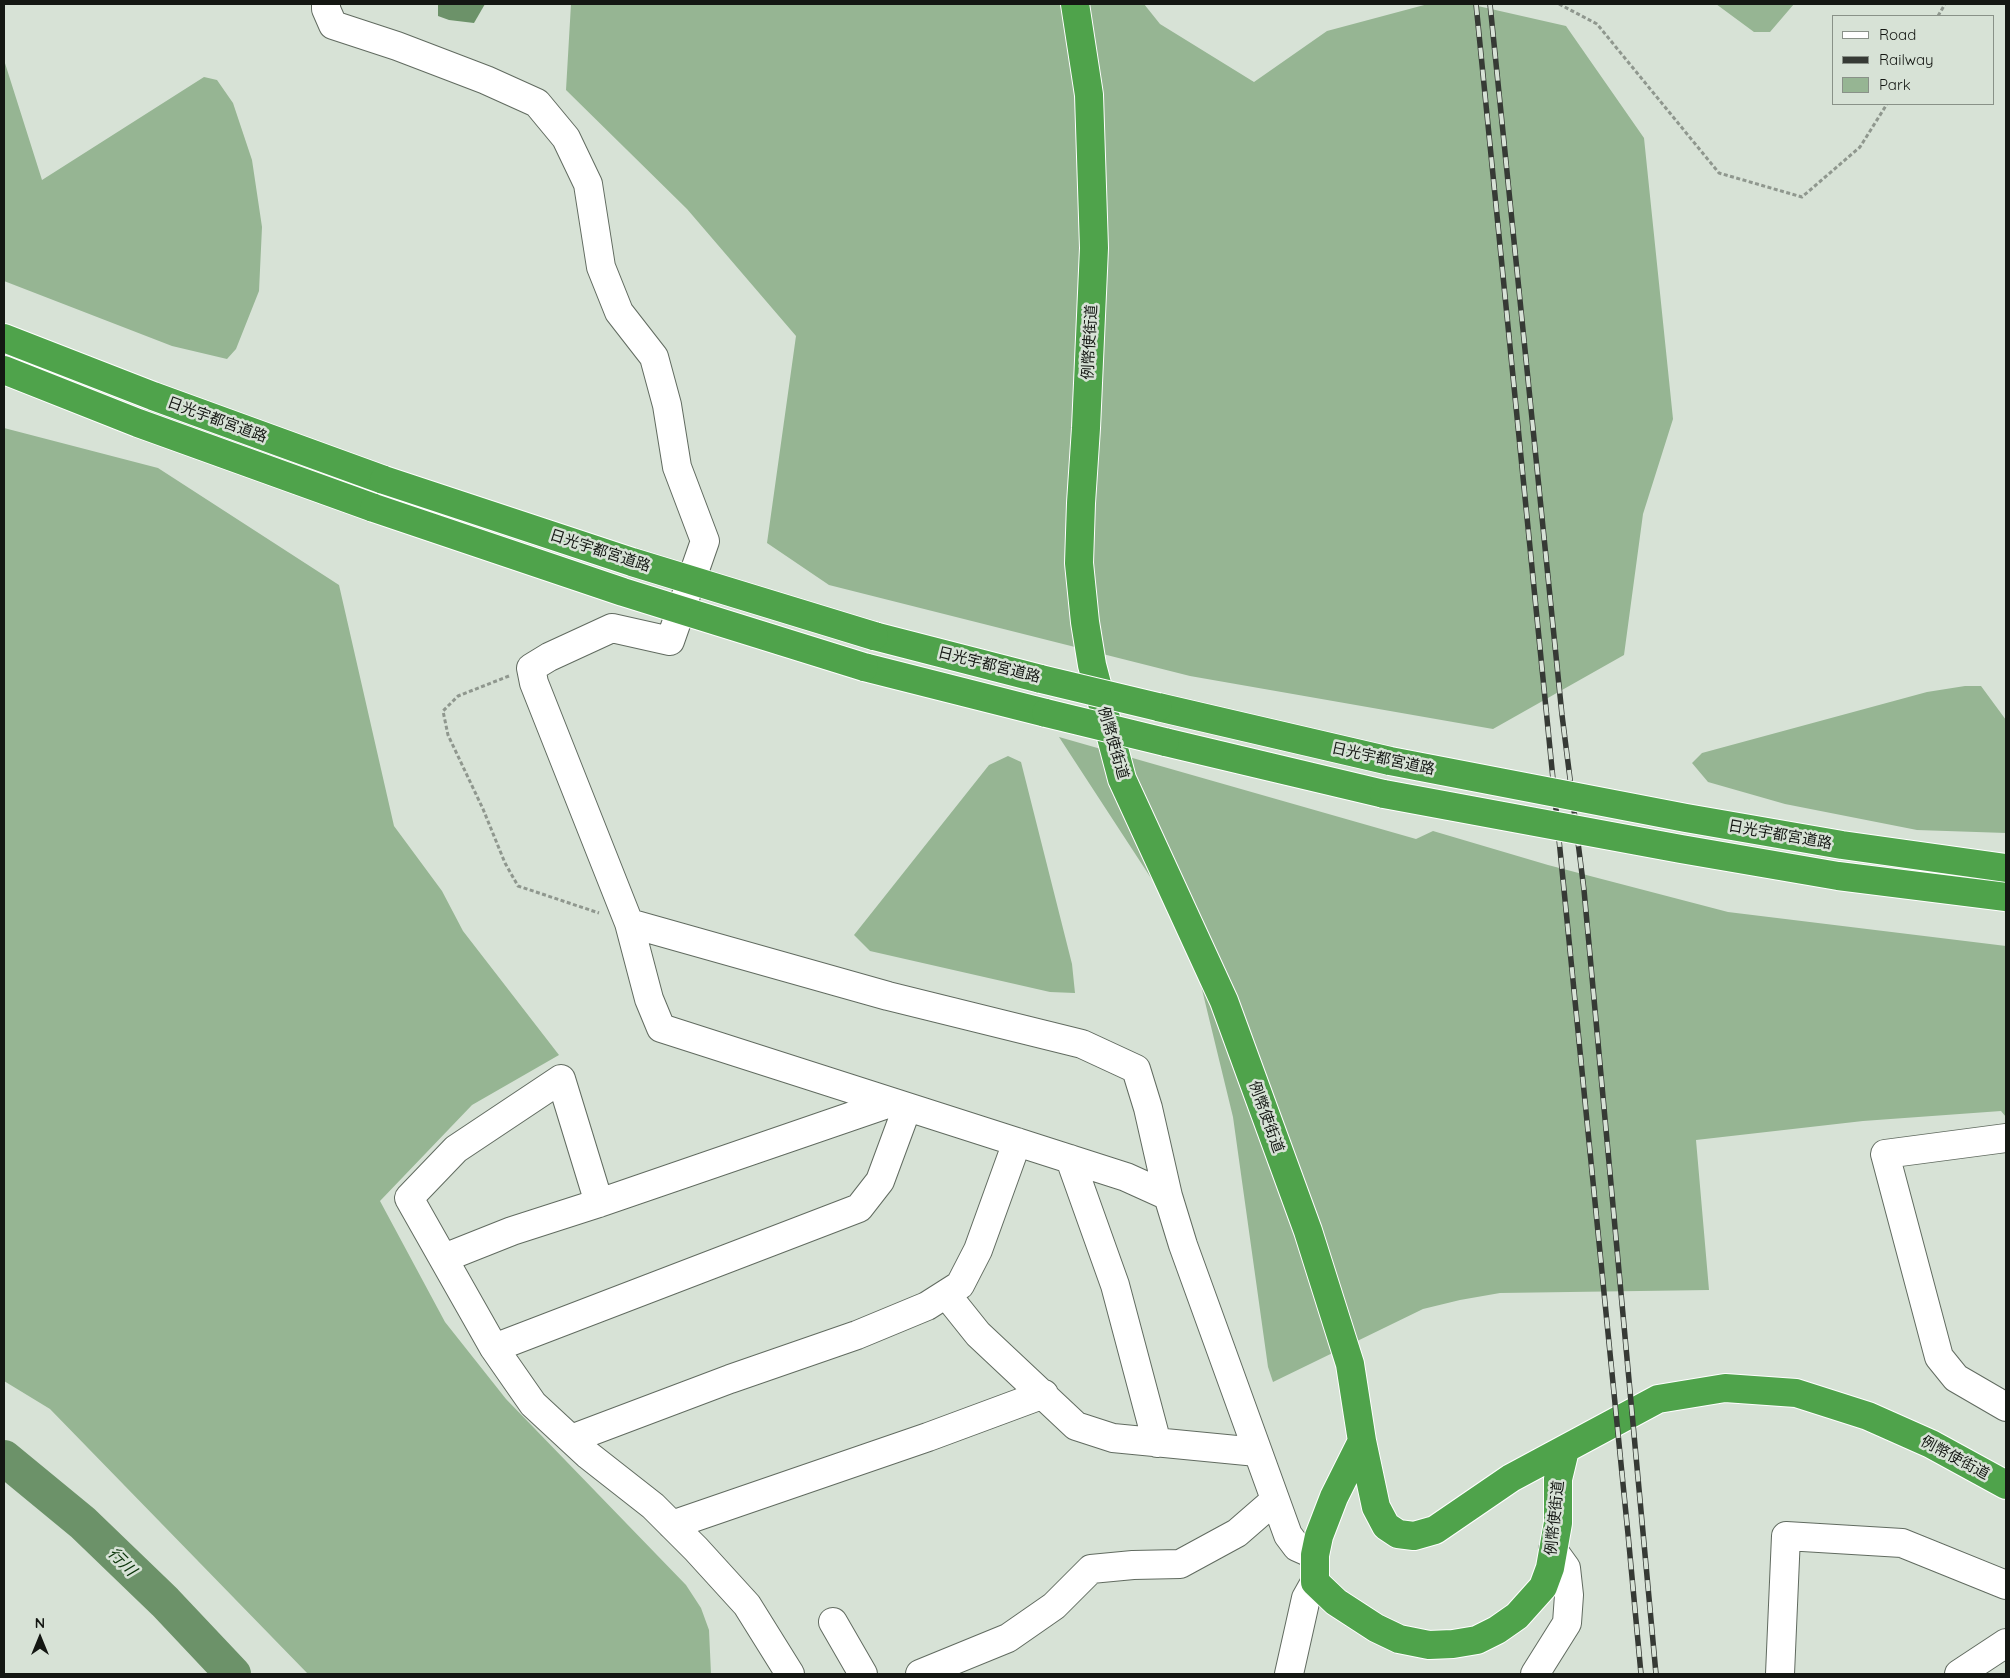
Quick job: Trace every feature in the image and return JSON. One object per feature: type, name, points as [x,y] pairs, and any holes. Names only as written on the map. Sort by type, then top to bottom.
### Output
[{"type":"highway","name":"例幣使街道","points":[[1075,4],[1089,95],[1094,248],[1079,563],[1085,622],[1092,665],[1122,779],[1224,1001],[1308,1231],[1350,1364],[1362,1441],[1376,1507],[1386,1526],[1398,1534],[1414,1536],[1435,1530],[1511,1478],[1658,1400],[1725,1388],[1796,1393],[1868,1416],[1931,1444],[2006,1485]]},
{"type":"highway","name":"日光宇都宮道路","points":[[4,338],[153,396],[384,480],[632,562],[874,636],[1041,679],[1390,761],[1696,820],[1842,845],[2006,868]]},
{"type":"highway","name":"日光宇都宮道路","points":[[4,370],[138,423],[374,508],[623,592],[864,667],[1046,713],[1384,794],[1828,874],[2006,897]]},
{"type":"highway","points":[[1315,1582],[1315,1555],[1319,1536],[1334,1497],[1362,1441]]},
{"type":"highway","name":"例幣使街道","points":[[1315,1582],[1336,1602],[1376,1628],[1400,1639],[1428,1645],[1453,1644],[1477,1640],[1497,1630],[1517,1616],[1543,1587],[1558,1523],[1558,1479],[1565,1450]]},
{"type":"street","points":[[326,4],[326,10],[333,25],[486,80],[537,103],[566,138],[588,184],[602,268],[619,312],[654,357],[667,405],[677,467],[705,541],[670,641],[612,628],[549,657],[531,668],[534,683],[629,923],[649,999],[661,1028],[1126,1176],[1168,1196]]},
{"type":"street","points":[[629,923],[888,996],[1082,1044],[1136,1069],[1148,1108],[1168,1196],[1183,1245],[1274,1500],[1288,1535],[1297,1546],[1315,1555]]},
{"type":"street","points":[[599,1203],[561,1079],[456,1149],[409,1198],[494,1348],[533,1404],[588,1455],[653,1506],[672,1525],[747,1605],[790,1674]]},
{"type":"street","points":[[444,1258],[512,1231],[899,1105]]},
{"type":"street","points":[[494,1348],[859,1208],[880,1181],[899,1105]]},
{"type":"street","points":[[2006,1138],[1885,1154],[1939,1357],[1956,1378],[2006,1407]]},
{"type":"street","points":[[570,1439],[730,1379],[857,1335],[927,1306],[960,1286],[978,1250],[1017,1142]]},
{"type":"street","points":[[1070,1159],[1115,1285],[1158,1443]]},
{"type":"street","points":[[946,1294],[978,1334],[1076,1426],[1113,1438],[1257,1452]]},
{"type":"street","points":[[672,1525],[928,1437],[1044,1394]]},
{"type":"street","points":[[920,1674],[1008,1638],[1054,1606],[1091,1570],[1133,1565],[1180,1564],[1237,1533],[1274,1500]]},
{"type":"street","points":[[1780,1674],[1786,1536],[1902,1543],[2006,1585]]},
{"type":"street","points":[[1535,1674],[1566,1624],[1569,1596],[1566,1568],[1553,1550]]},
{"type":"street","points":[[1289,1674],[1306,1598],[1315,1582]]},
{"type":"street","points":[[833,1622],[863,1674]]},
{"type":"street","points":[[1959,1674],[2006,1644]]},
{"type":"path","points":[[1559,4],[1598,24],[1719,173],[1802,197],[1860,147],[1886,105]]},
{"type":"path","points":[[1939,15],[1945,4]]},
{"type":"path","points":[[531,668],[458,696],[443,711],[448,735],[483,808],[505,863],[518,886],[629,923]]},
{"type":"green space","points":[[571,4],[1144,4],[1160,24],[1254,82],[1327,31],[1428,4],[1469,4],[1566,26],[1644,138],[1673,419],[1643,514],[1624,655],[1493,729],[1190,676],[829,585],[767,543],[796,336],[687,209],[566,90]]},
{"type":"green space","points":[[1716,4],[1794,4],[1770,32],[1754,32]]},
{"type":"green space","points":[[4,60],[42,180],[204,77],[217,80],[233,103],[252,160],[262,227],[259,291],[236,349],[227,359],[172,346],[4,281]]},
{"type":"green space","points":[[4,428],[158,468],[339,585],[394,826],[442,891],[463,931],[559,1055],[472,1105],[380,1201],[445,1322],[506,1399],[686,1585],[701,1608],[709,1630],[711,1674],[308,1674],[50,1409],[4,1381]]},
{"type":"green space","points":[[1965,686],[1981,686],[2006,720],[2006,833],[1917,830],[1785,804],[1708,782],[1692,763],[1702,753],[1927,692]]},
{"type":"green space","points":[[1059,737],[1416,839],[1433,831],[1548,865],[1728,912],[2006,946],[2006,1117],[2001,1111],[1863,1121],[1696,1140],[1709,1290],[1500,1293],[1460,1300],[1423,1309],[1273,1382],[1268,1367],[1233,1117],[1198,973],[1207,964]]},
{"type":"green space","points":[[1008,756],[1021,762],[1072,964],[1075,993],[1050,992],[870,951],[854,935],[989,765]]},
{"type":"shaded area","points":[[438,4],[485,4],[474,23],[449,20],[438,16]]},
{"type":"waterway","name":"行川","points":[[4,1458],[83,1523],[165,1602],[233,1674]]},
{"type":"railway","points":[[1476,4],[1641,1674]]},
{"type":"railway","points":[[1490,4],[1562,715],[1584,890],[1656,1674]]}]
